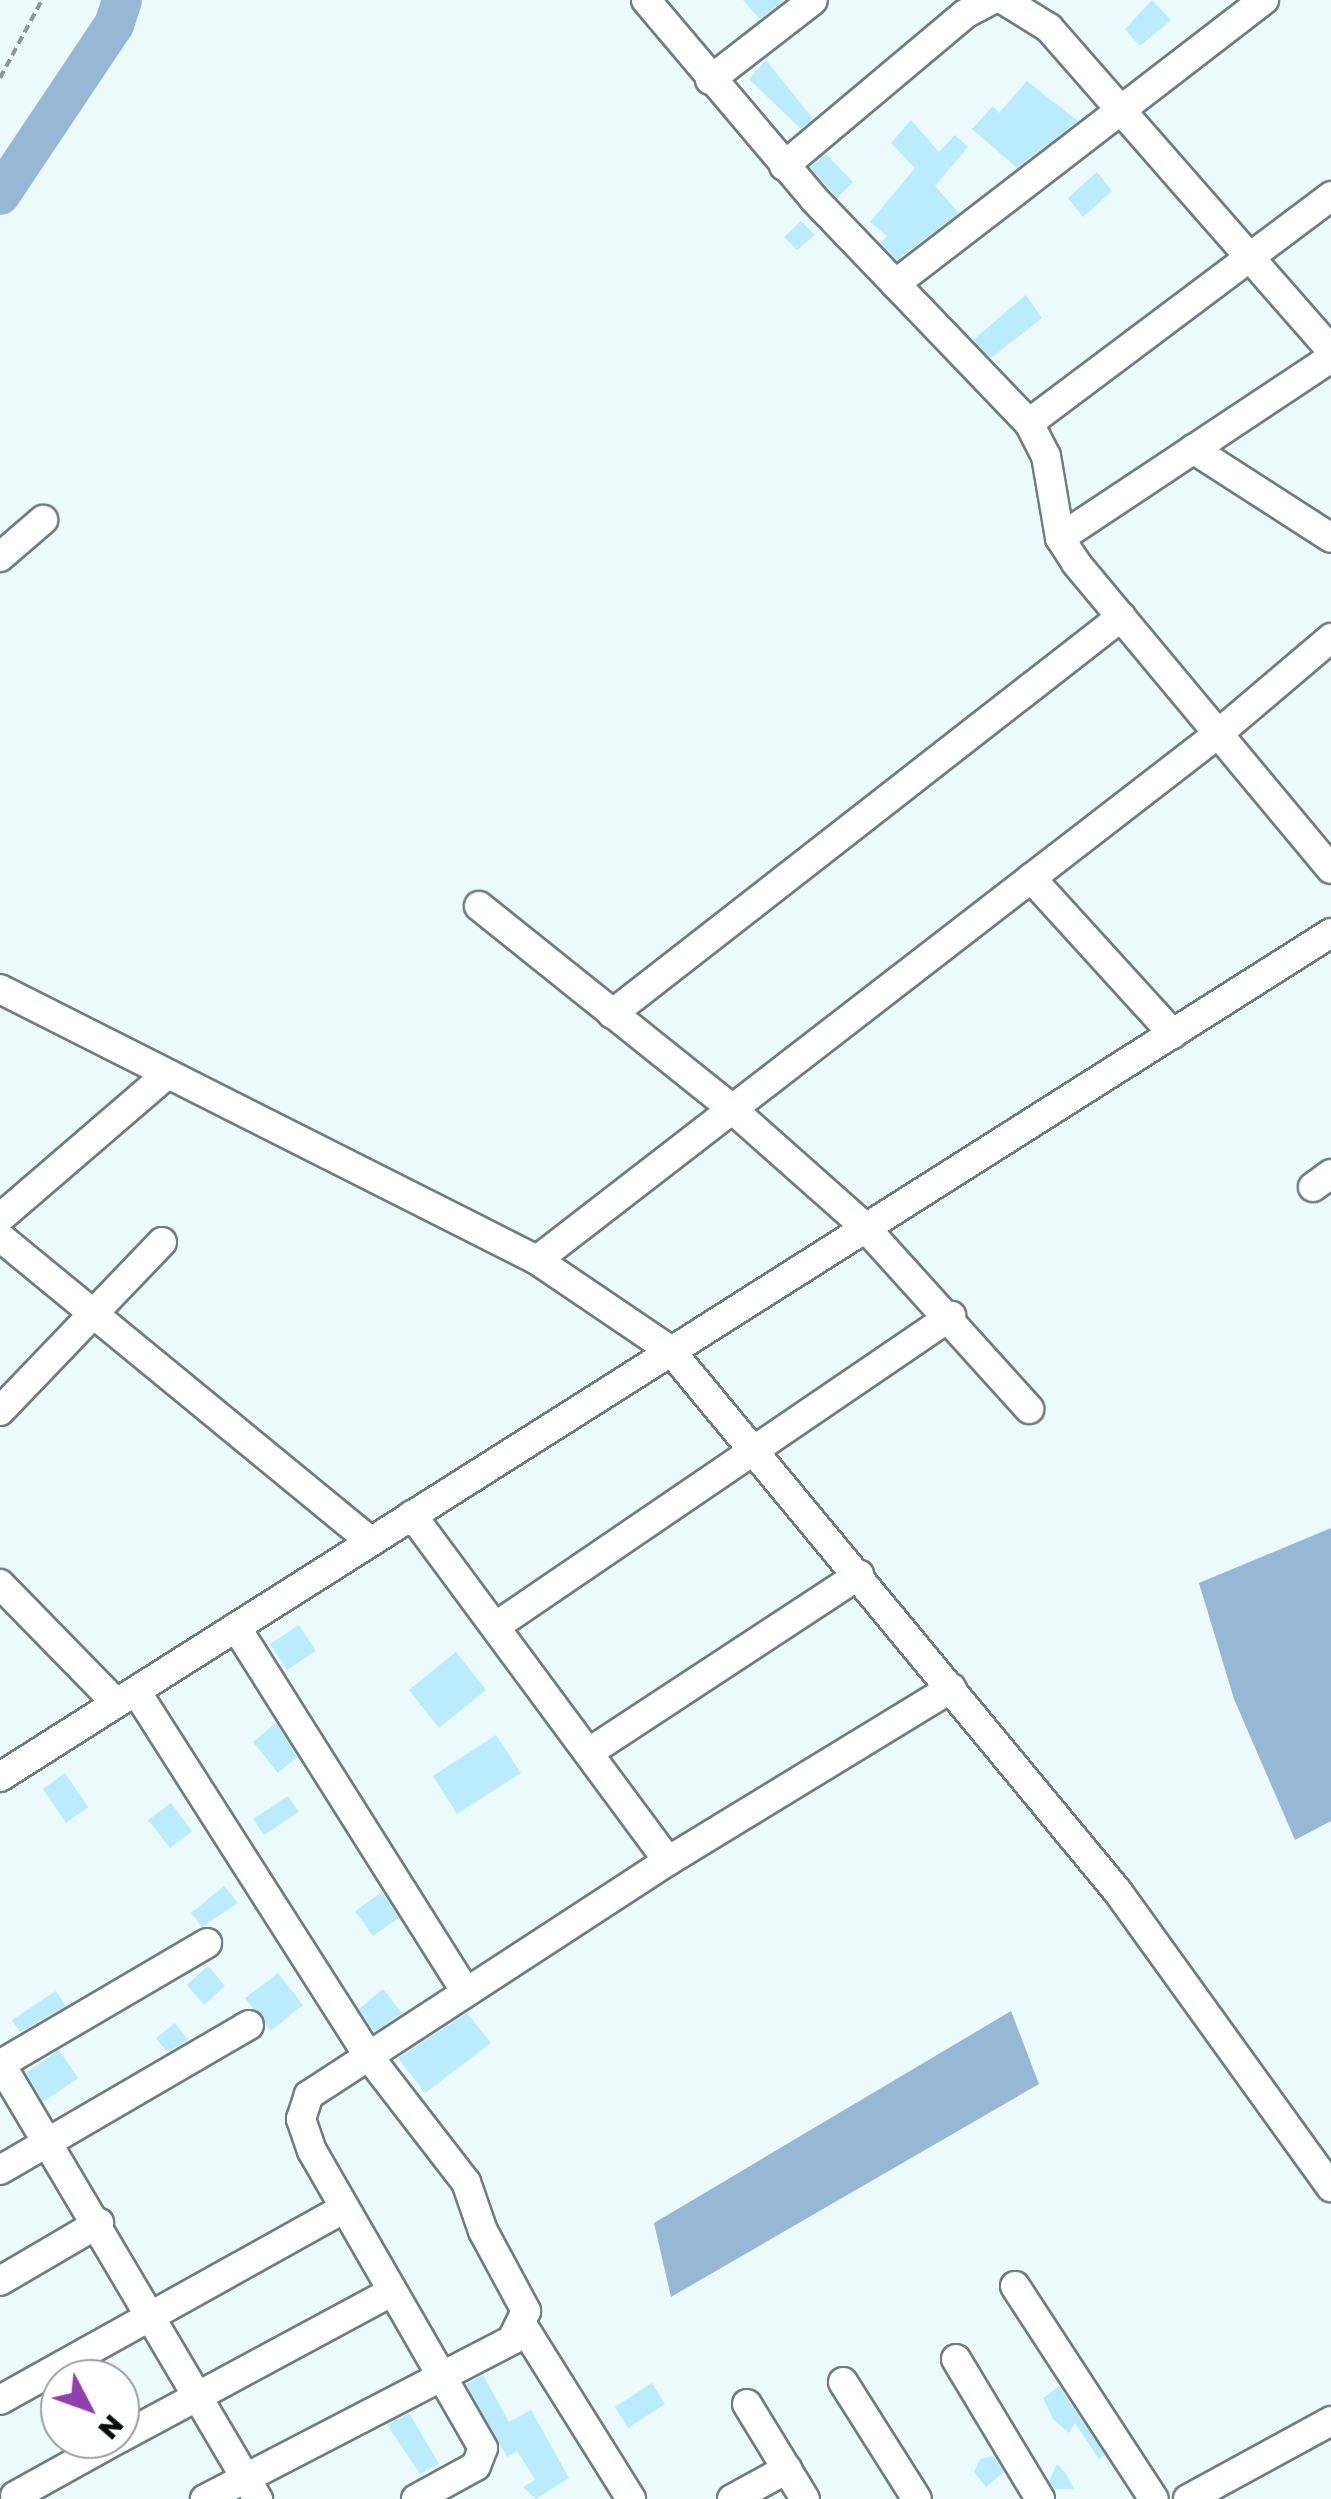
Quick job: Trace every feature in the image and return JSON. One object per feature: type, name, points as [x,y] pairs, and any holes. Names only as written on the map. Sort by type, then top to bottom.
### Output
[{"type":"street","points":[[646,0],[784,166],[1029,424],[1046,456],[1060,538],[1121,618],[1331,869]]},
{"type":"street","points":[[710,80],[812,0]]},
{"type":"street","points":[[784,166],[965,14],[992,0]]},
{"type":"street","points":[[1004,0],[1050,28],[1331,350]]},
{"type":"street","points":[[895,284],[1125,112],[1264,0]]},
{"type":"street","points":[[1029,424],[1246,255],[1331,196]]},
{"type":"street","points":[[1060,538],[1331,358]]},
{"type":"street","points":[[1193,449],[1331,538]]},
{"type":"street","points":[[0,557],[43,520]]},
{"type":"street","points":[[612,1014],[1121,618]]},
{"type":"street","points":[[536,1260],[1218,733],[1331,638]]},
{"type":"street","points":[[1031,878],[1173,1034]]},
{"type":"street","points":[[479,906],[732,1108],[864,1225],[951,1316],[1029,1409]]},
{"type":"street","points":[[0,1777],[864,1225],[1331,933]]},
{"type":"street","points":[[0,989],[536,1260],[670,1350],[756,1447],[1118,1892],[1331,2187]]},
{"type":"street","points":[[0,1218],[166,1076]]},
{"type":"street","points":[[0,1236],[370,1541]]},
{"type":"street","points":[[0,1412],[162,1242]]},
{"type":"street","points":[[496,1626],[951,1316]]},
{"type":"street","points":[[412,1515],[591,1751],[668,1861]]},
{"type":"street","points":[[591,1751],[859,1574]]},
{"type":"street","points":[[0,1584],[126,1697],[370,2058],[471,2191],[482,2231],[523,2300],[524,2326],[631,2499]]},
{"type":"street","points":[[236,1628],[466,1990]]},
{"type":"street","points":[[416,2499],[482,2457],[478,2437],[342,2210],[305,2136],[304,2106],[320,2085],[370,2058],[466,1990],[951,1688]]},
{"type":"street","points":[[208,1943],[0,2064],[152,2312],[252,2488]]},
{"type":"street","points":[[0,2170],[249,2024]]},
{"type":"street","points":[[0,2400],[152,2312],[342,2210]]},
{"type":"street","points":[[0,2282],[99,2223]]},
{"type":"street","points":[[1014,2286],[1154,2499]]},
{"type":"street","points":[[140,2427],[391,2292]]},
{"type":"street","points":[[205,2499],[252,2488],[524,2326]]},
{"type":"street","points":[[956,2359],[1040,2499]]},
{"type":"street","points":[[843,2382],[917,2499]]},
{"type":"street","points":[[746,2404],[805,2499]]},
{"type":"street","points":[[1188,2499],[1331,2421]]},
{"type":"street","points":[[11,2490],[75,2459]]},
{"type":"street","points":[[732,2499],[787,2469]]},
{"type":"path","points":[[0,78],[42,0]]},
{"type":"water","points":[[1331,1528],[1331,1821],[1295,1840],[1234,1699],[1199,1583]]},
{"type":"water","points":[[1011,2011],[1039,2084],[671,2297],[654,2223]]},
{"type":"building","points":[[743,0],[784,0],[760,19]]},
{"type":"building","points":[[1152,0],[1171,20],[1140,46],[1125,29]]},
{"type":"building","points":[[766,60],[813,119],[801,129],[749,79]]},
{"type":"building","points":[[1027,81],[1078,121],[1017,168],[972,129],[993,106],[999,113]]},
{"type":"building","points":[[911,120],[939,152],[955,135],[968,147],[935,186],[959,213],[897,260],[880,243],[887,236],[870,222],[915,168],[891,143]]},
{"type":"building","points":[[826,154],[853,182],[837,198],[810,167]]},
{"type":"building","points":[[1097,172],[1112,191],[1083,217],[1068,198]]},
{"type":"building","points":[[801,221],[815,235],[797,250],[784,237]]},
{"type":"building","points":[[1026,295],[1042,318],[991,358],[973,340]]},
{"type":"building","points":[[299,1625],[316,1651],[287,1670],[270,1644]]},
{"type":"building","points":[[456,1652],[486,1690],[439,1728],[409,1690]]},
{"type":"building","points":[[276,1723],[297,1757],[278,1773],[253,1742]]},
{"type":"building","points":[[496,1735],[521,1773],[457,1814],[433,1776]]},
{"type":"building","points":[[65,1773],[88,1807],[66,1823],[43,1789]]},
{"type":"building","points":[[288,1796],[299,1812],[264,1835],[253,1819]]},
{"type":"building","points":[[171,1803],[192,1831],[170,1848],[148,1820]]},
{"type":"building","points":[[224,1886],[238,1903],[202,1927],[191,1913]]},
{"type":"building","points":[[382,1892],[399,1918],[373,1936],[355,1911]]},
{"type":"building","points":[[208,1966],[225,1986],[204,2005],[187,1985]]},
{"type":"building","points":[[278,1973],[303,2005],[271,2031],[245,1998]]},
{"type":"building","points":[[383,1989],[402,2013],[374,2032],[359,2009]]},
{"type":"building","points":[[56,1991],[66,2006],[20,2032],[12,2020]]},
{"type":"building","points":[[467,2013],[491,2043],[425,2093],[398,2058]]},
{"type":"building","points":[[175,2023],[188,2040],[167,2052],[156,2038]]},
{"type":"building","points":[[59,2050],[78,2078],[43,2102],[26,2073]]},
{"type":"building","points":[[483,2375],[509,2422],[531,2410],[569,2478],[536,2499],[523,2487],[535,2480],[517,2451],[507,2457],[466,2384]]},
{"type":"building","points":[[652,2383],[665,2404],[628,2428],[615,2407]]},
{"type":"building","points":[[1059,2386],[1105,2455],[1099,2459],[1075,2423],[1069,2433],[1053,2419],[1043,2398]]},
{"type":"building","points":[[409,2413],[439,2464],[420,2474],[387,2425]]},
{"type":"building","points":[[993,2456],[1004,2472],[986,2487],[974,2472],[980,2459]]},
{"type":"building","points":[[1057,2464],[1074,2489],[1054,2489],[1049,2481]]},
{"type":"waterway","points":[[0,195],[114,25],[122,0]]}]
